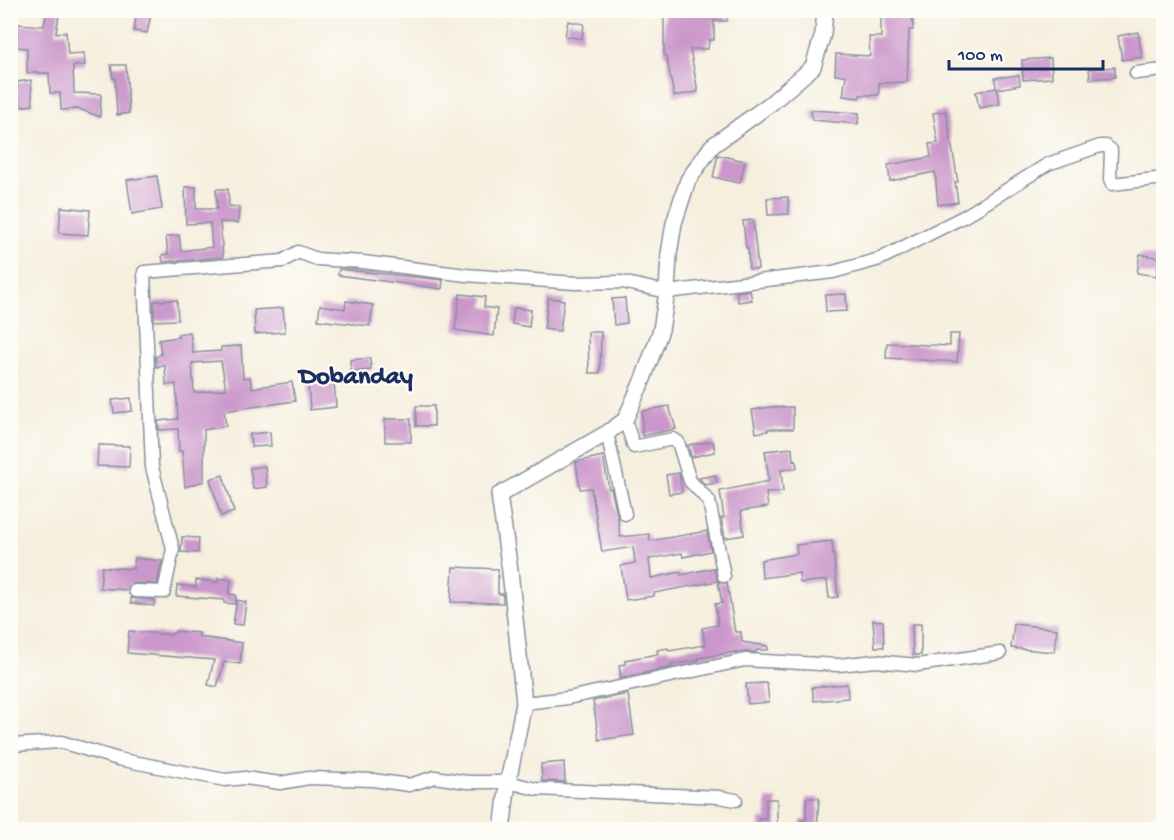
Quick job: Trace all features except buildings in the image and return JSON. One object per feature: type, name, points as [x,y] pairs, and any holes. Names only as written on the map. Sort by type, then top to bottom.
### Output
[{"type":"street","points":[[502,830],[508,782],[524,703],[510,571],[499,495],[607,433],[625,420],[643,380],[661,330],[674,223],[688,180],[712,146],[771,104],[813,67],[823,34],[825,10]]},
{"type":"street","points":[[1136,74],[1164,70]]},
{"type":"street","points":[[135,591],[164,592],[173,549],[152,467],[144,272],[283,261],[298,252],[317,259],[363,262],[466,275],[575,283],[622,282],[667,292],[833,272],[880,259],[965,216],[1048,164],[1100,146],[1106,146],[1111,150],[1110,179],[1112,184],[1164,178]]},
{"type":"street","points":[[625,420],[634,447],[674,439],[678,442],[690,481],[709,501],[724,576]]},
{"type":"street","points":[[607,433],[625,514]]},
{"type":"street","points":[[524,703],[579,695],[745,660],[838,665],[874,661],[918,665],[1000,653]]},
{"type":"street","points":[[10,745],[61,742],[118,759],[225,780],[245,778],[280,783],[309,778],[373,780],[409,785],[435,777],[467,782],[508,782],[536,789],[720,797],[736,800]]},
{"type":"district","name":"Dobanday","points":[[356,378]]}]
